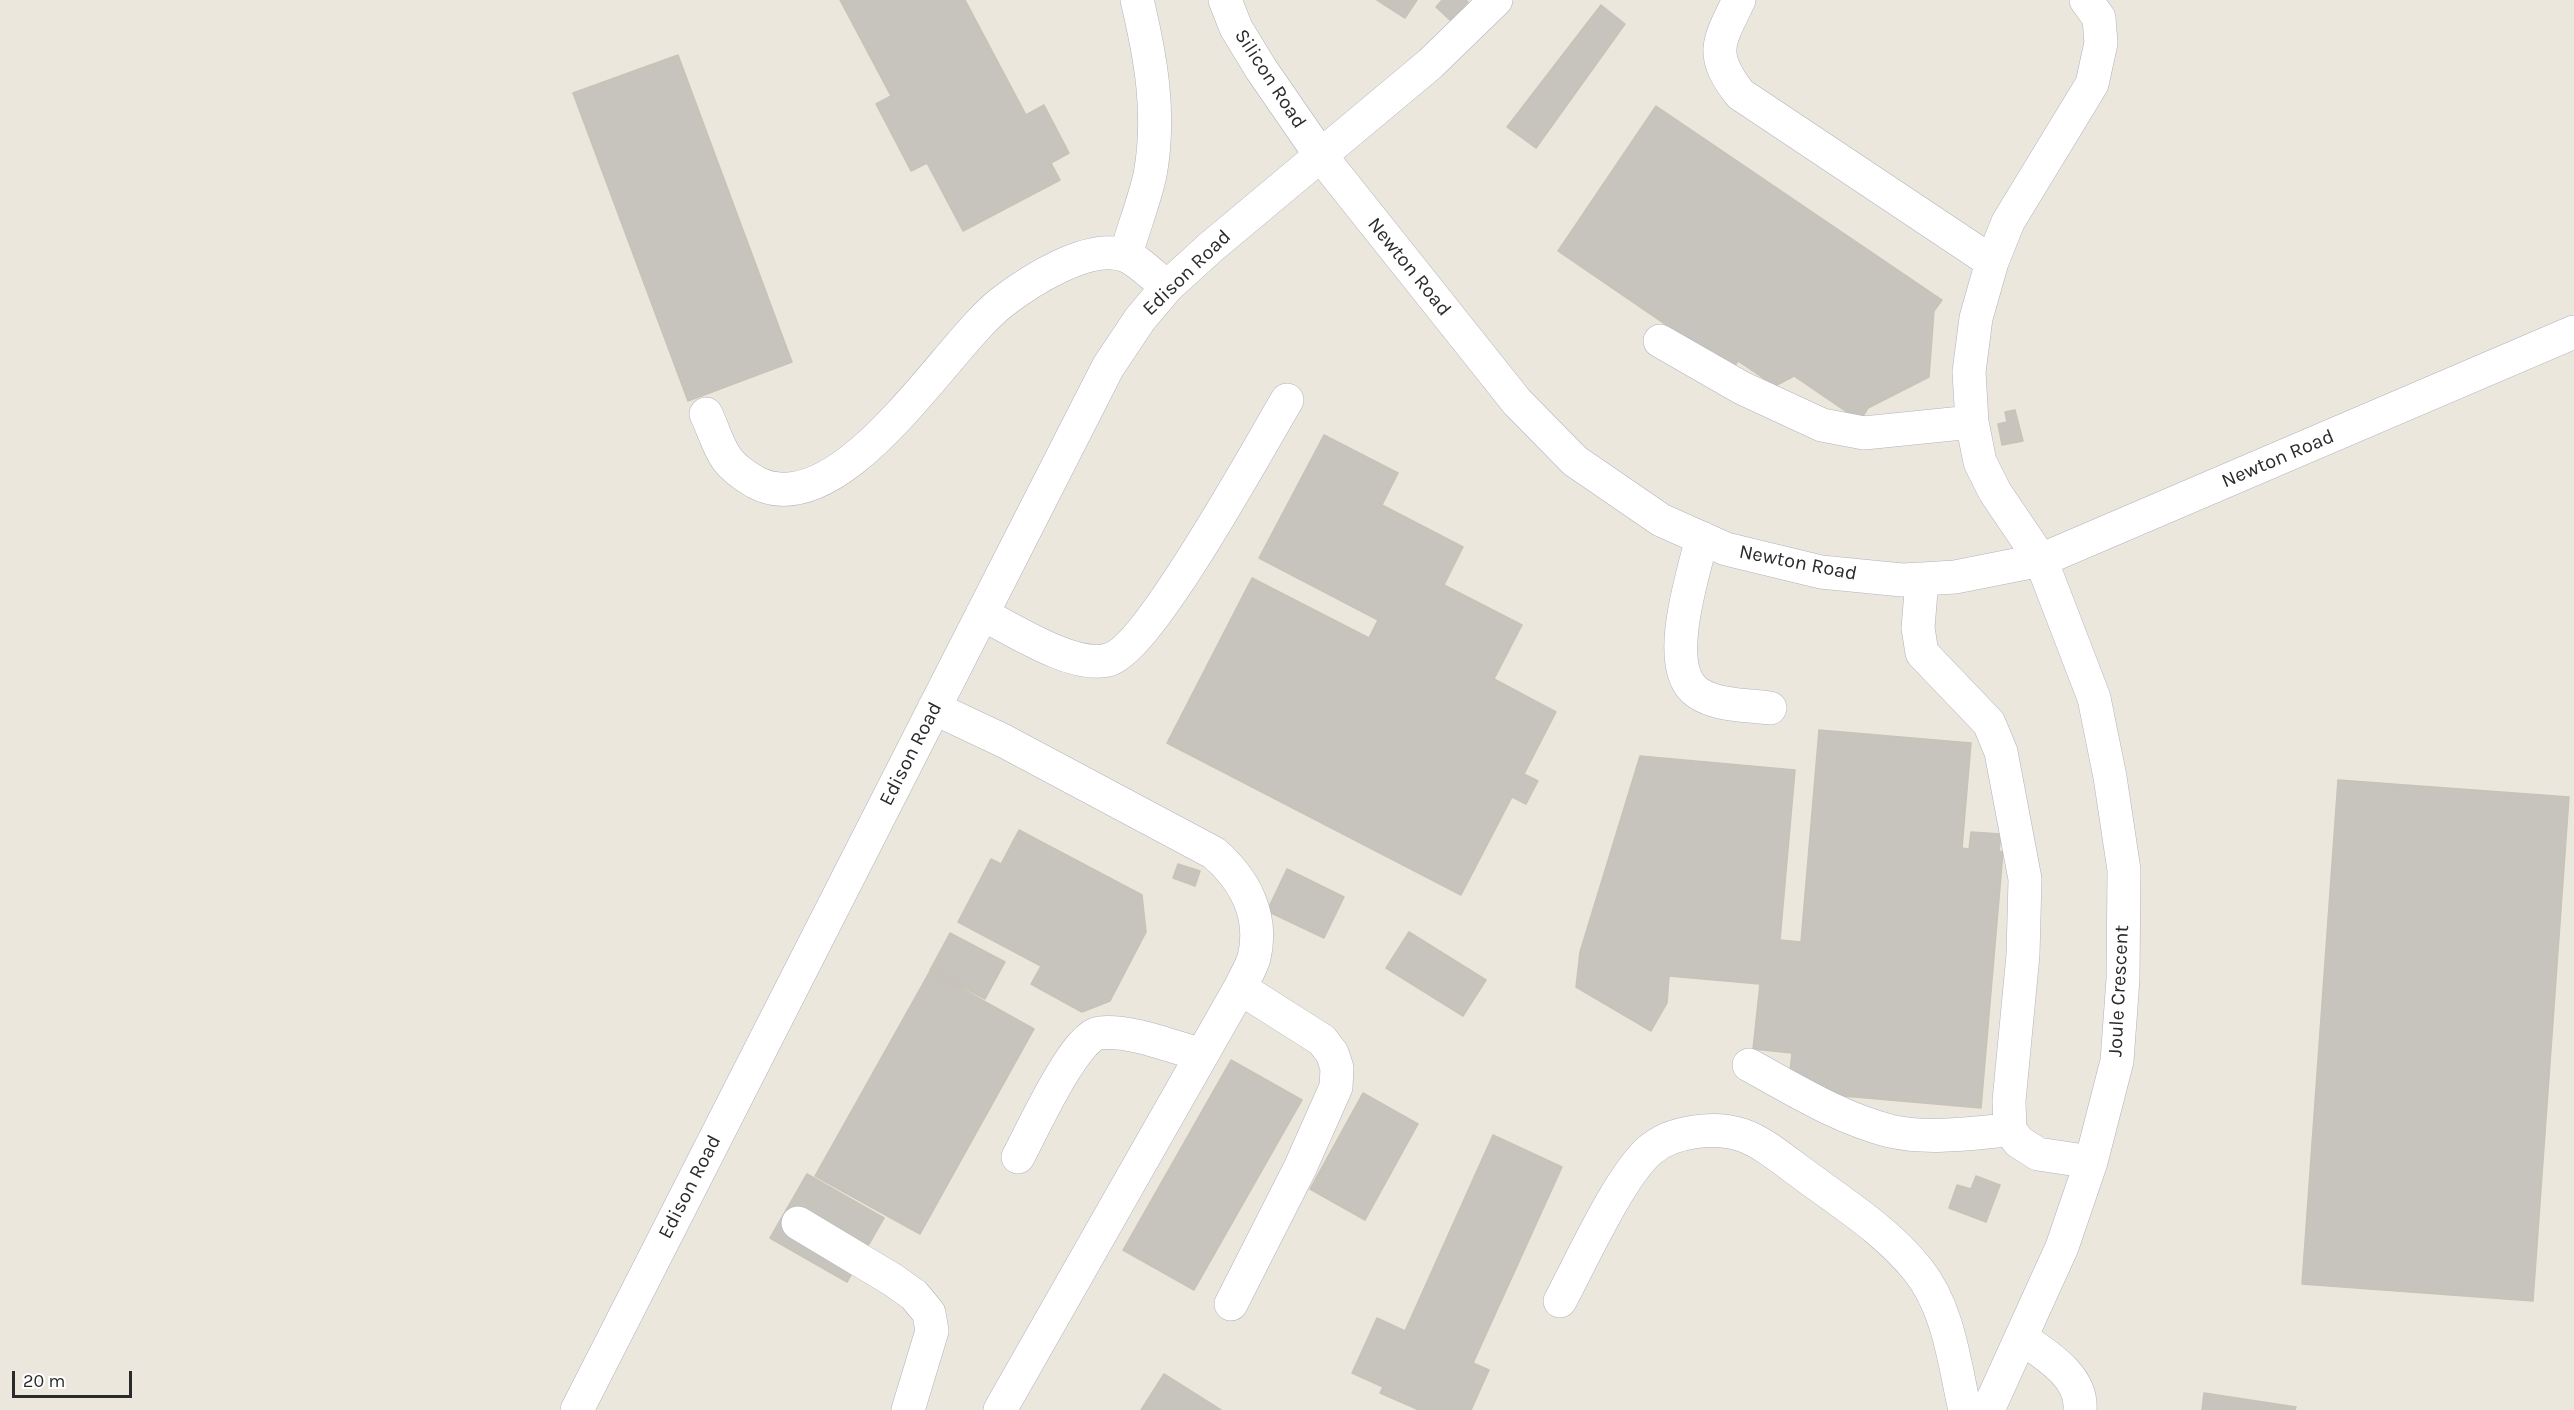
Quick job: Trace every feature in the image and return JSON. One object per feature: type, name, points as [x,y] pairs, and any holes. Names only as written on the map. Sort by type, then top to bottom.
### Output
[{"type":"lane","points":[[1126,255],[1150,175],[1155,119],[1154,79],[1137,0]]},
{"type":"lane","name":"Silicon Road","points":[[1225,0],[1236,28],[1261,69],[1321,156]]},
{"type":"lane","name":"Edison Road","points":[[577,1410],[1108,367],[1140,319],[1167,287],[1211,247],[1431,64],[1496,0]]},
{"type":"lane","points":[[1739,0],[1719,48],[1723,72],[1740,93],[1992,262]]},
{"type":"lane","name":"Joule Crescent","points":[[1988,1410],[2023,1339],[2062,1247],[2091,1162],[2117,1061],[2123,979],[2124,870],[2110,777],[2094,698],[2040,560],[1995,492],[1980,462],[1972,422],[1969,372],[1976,318],[1992,262],[2008,222],[2092,84],[2102,43],[2099,18],[2086,0]]},
{"type":"lane","name":"Newton Road","points":[[1321,156],[1517,402],[1575,461],[1661,520],[1726,549],[1821,572],[1902,580],[1922,579],[1955,577],[2040,560],[2574,332]]},
{"type":"lane","points":[[706,414],[727,459],[742,475],[764,486],[792,489],[821,478],[856,457],[894,422],[1000,304],[1072,260],[1107,252],[1126,255],[1167,287]]},
{"type":"lane","points":[[1660,341],[1742,388],[1822,425],[1864,433],[1972,422]]},
{"type":"lane","points":[[982,614],[1056,651],[1084,662],[1109,660],[1132,644],[1160,611],[1287,400]]},
{"type":"lane","points":[[1702,538],[1680,639],[1683,673],[1696,693],[1717,701],[1770,708]]},
{"type":"lane","points":[[1922,579],[1918,628],[1922,653],[1989,723],[2001,752],[2025,879],[2023,955],[2009,1101],[2010,1130],[2019,1142],[2038,1154],[2091,1162]]},
{"type":"lane","points":[[934,708],[1004,741],[1214,853],[1234,870],[1250,897],[1257,926],[1254,959],[1240,988],[1000,1410]]},
{"type":"lane","points":[[1231,1304],[1300,1168],[1336,1087],[1337,1068],[1332,1053],[1322,1040],[1240,988]]},
{"type":"lane","points":[[1018,1157],[1066,1066],[1081,1044],[1097,1032],[1122,1033],[1202,1055]]},
{"type":"lane","points":[[1749,1065],[1844,1116],[1892,1131],[1940,1135],[2010,1130]]},
{"type":"lane","points":[[1560,1301],[1625,1181],[1651,1149],[1680,1134],[1710,1131],[1742,1135],[1777,1155],[1868,1222],[1917,1269],[1936,1300],[1947,1325],[1965,1410]]},
{"type":"lane","points":[[798,1223],[893,1280],[914,1295],[929,1313],[932,1331],[908,1410]]},
{"type":"lane","points":[[2023,1339],[2057,1364],[2074,1384],[2080,1410]]},
{"type":"building","points":[[840,0],[965,0],[1026,115],[1044,105],[1069,153],[1051,163],[1060,180],[963,231],[927,163],[911,171],[876,104],[891,96]]},
{"type":"building","points":[[1377,0],[1417,0],[1405,18]]},
{"type":"building","points":[[1442,0],[1466,0],[1468,2],[1451,21],[1436,7]]},
{"type":"building","points":[[1601,5],[1625,24],[1536,148],[1507,127]]},
{"type":"building","points":[[678,55],[792,362],[688,401],[573,93]]},
{"type":"building","points":[[1656,106],[1942,300],[1934,311],[1929,377],[1868,408],[1860,421],[1794,376],[1775,386],[1738,361],[1732,370],[1558,251]]},
{"type":"building","points":[[2015,410],[2023,441],[2002,445],[1998,424],[2007,422],[2005,412]]},
{"type":"building","points":[[1324,435],[1398,473],[1382,505],[1463,547],[1444,585],[1522,625],[1494,679],[1556,712],[1524,774],[1538,781],[1526,804],[1512,797],[1461,895],[1167,743],[1252,578],[1369,638],[1378,620],[1259,558]]},
{"type":"building","points":[[1819,730],[1971,743],[1962,848],[1969,849],[1971,832],[2001,834],[1999,851],[2003,852],[1981,1108],[1832,1095],[1790,1072],[1792,1053],[1753,1049],[1760,984],[1669,976],[1667,1003],[1651,1031],[1576,987],[1580,952],[1640,756],[1795,770],[1780,940],[1801,942]]},
{"type":"building","points":[[2338,780],[2569,797],[2533,1301],[2302,1284]]},
{"type":"building","points":[[1019,830],[1142,895],[1146,932],[1110,1001],[1082,1012],[1031,984],[1041,966],[958,922],[991,859],[1001,864]]},
{"type":"building","points":[[1178,864],[1200,871],[1195,886],[1173,878]]},
{"type":"building","points":[[1287,869],[1344,897],[1324,938],[1267,911]]},
{"type":"building","points":[[1409,932],[1486,980],[1463,1016],[1386,968]]},
{"type":"building","points":[[950,933],[1005,962],[985,999],[930,970]]},
{"type":"building","points":[[930,971],[1034,1029],[920,1234],[815,1176]]},
{"type":"building","points":[[1231,1060],[1302,1100],[1194,1290],[1123,1250]]},
{"type":"building","points":[[1363,1093],[1418,1124],[1365,1220],[1310,1189]]},
{"type":"building","points":[[1493,1135],[1562,1167],[1473,1363],[1489,1370],[1471,1410],[1419,1410],[1380,1393],[1383,1387],[1352,1373],[1377,1318],[1405,1331]]},
{"type":"building","points":[[807,1174],[884,1218],[847,1282],[770,1238]]},
{"type":"building","points":[[1976,1176],[2000,1185],[1986,1222],[1949,1208],[1957,1185],[1971,1189]]},
{"type":"building","points":[[1164,1374],[1221,1410],[1141,1410]]},
{"type":"building","points":[[2204,1393],[2296,1407],[2295,1410],[2202,1410]]}]
